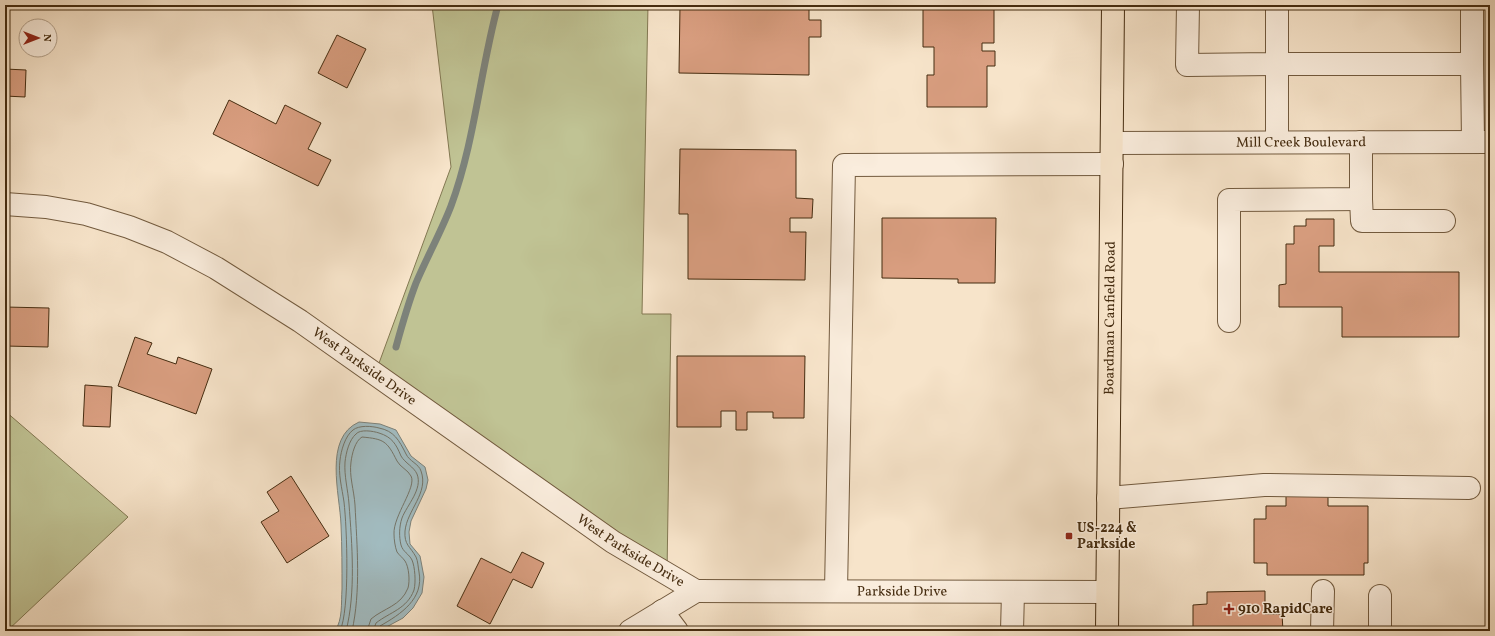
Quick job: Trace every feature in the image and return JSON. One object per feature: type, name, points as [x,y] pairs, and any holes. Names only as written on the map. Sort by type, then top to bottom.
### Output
[{"type":"main road","name":"Boardman Canfield Road","points":[[1107,631],[1113,5]]},
{"type":"street","points":[[1188,5],[1187,66],[1277,64],[1472,64]]},
{"type":"street","points":[[1277,5],[1277,142]]},
{"type":"street","points":[[1472,5],[1472,64],[1481,142]]},
{"type":"street","points":[[1361,142],[1362,221],[1444,221]]},
{"type":"street","name":"Mill Creek Boulevard","points":[[1112,143],[1481,142]]},
{"type":"street","points":[[836,592],[844,165],[1112,164]]},
{"type":"street","points":[[1229,321],[1229,200],[1361,199]]},
{"type":"street","name":"West Parkside Drive","points":[[5,204],[46,207],[86,214],[129,226],[167,242],[216,268],[300,321],[613,542],[696,591]]},
{"type":"street","points":[[1108,498],[1264,485],[1469,488]]},
{"type":"street","points":[[630,631],[696,591]]},
{"type":"street","name":"Parkside Drive","points":[[696,591],[1107,592]]},
{"type":"street","points":[[1322,631],[1324,591]]},
{"type":"street","points":[[1012,631],[1013,592]]},
{"type":"street","points":[[1380,596],[1380,631]]},
{"type":"street","points":[[662,611],[677,631]]},
{"type":"green space","points":[[432,5],[648,5],[642,314],[671,314],[667,574],[375,374],[451,167]]},
{"type":"green space","points":[[5,411],[128,517],[7,631],[5,631]]},
{"type":"water","points":[[359,422],[380,424],[396,430],[411,456],[425,467],[428,480],[426,489],[411,521],[409,532],[410,544],[420,556],[424,577],[422,593],[413,608],[403,618],[379,631],[335,631],[338,626],[340,616],[342,589],[341,525],[336,468],[337,453],[341,440],[348,430]]},
{"type":"building","points":[[680,5],[809,5],[809,20],[821,20],[821,37],[809,37],[809,75],[679,73]]},
{"type":"building","points":[[923,5],[994,5],[994,43],[982,43],[982,51],[995,51],[995,66],[987,66],[987,107],[927,107],[927,75],[934,75],[934,47],[923,47]]},
{"type":"building","points":[[337,35],[366,49],[347,88],[318,73]]},
{"type":"building","points":[[5,69],[26,70],[25,97],[5,96]]},
{"type":"building","points":[[229,100],[276,124],[285,105],[321,123],[308,149],[331,160],[318,186],[213,134]]},
{"type":"building","points":[[680,149],[796,150],[796,198],[813,199],[812,218],[790,218],[790,232],[806,232],[805,280],[688,279],[688,214],[679,214]]},
{"type":"building","points":[[882,218],[996,218],[995,283],[958,283],[958,279],[882,278]]},
{"type":"building","points":[[1306,219],[1334,219],[1334,246],[1319,246],[1319,272],[1459,272],[1459,337],[1342,337],[1342,307],[1279,307],[1279,285],[1286,284],[1286,244],[1294,244],[1294,226],[1306,226]]},
{"type":"building","points":[[5,307],[49,308],[48,347],[5,346]]},
{"type":"building","points":[[135,337],[152,343],[147,354],[176,364],[178,357],[212,369],[196,414],[118,386]]},
{"type":"building","points":[[677,356],[805,356],[804,418],[773,418],[773,412],[747,412],[747,430],[736,430],[736,411],[721,411],[721,427],[677,427]]},
{"type":"building","points":[[85,385],[112,387],[110,427],[83,426]]},
{"type":"building","points":[[291,476],[329,536],[287,563],[261,522],[279,511],[267,492]]},
{"type":"building","points":[[1286,491],[1328,491],[1328,506],[1368,506],[1368,563],[1364,563],[1364,575],[1267,575],[1267,563],[1254,563],[1254,519],[1266,519],[1266,506],[1286,506]]},
{"type":"building","points":[[522,552],[544,563],[532,588],[513,579],[490,624],[457,606],[481,558],[511,573]]},
{"type":"building","name":"910 RapidCare","points":[[1265,591],[1265,614],[1282,614],[1283,631],[1193,631],[1193,605],[1207,604],[1207,592]]},
{"type":"waterway","points":[[396,347],[416,283],[447,216],[459,181],[472,131],[486,55],[498,5]]},
{"type":"place","name":"US-224 & Parkside","points":[[1069,536]]},
{"type":"place","name":"910 RapidCare","points":[[1229,609]]}]
